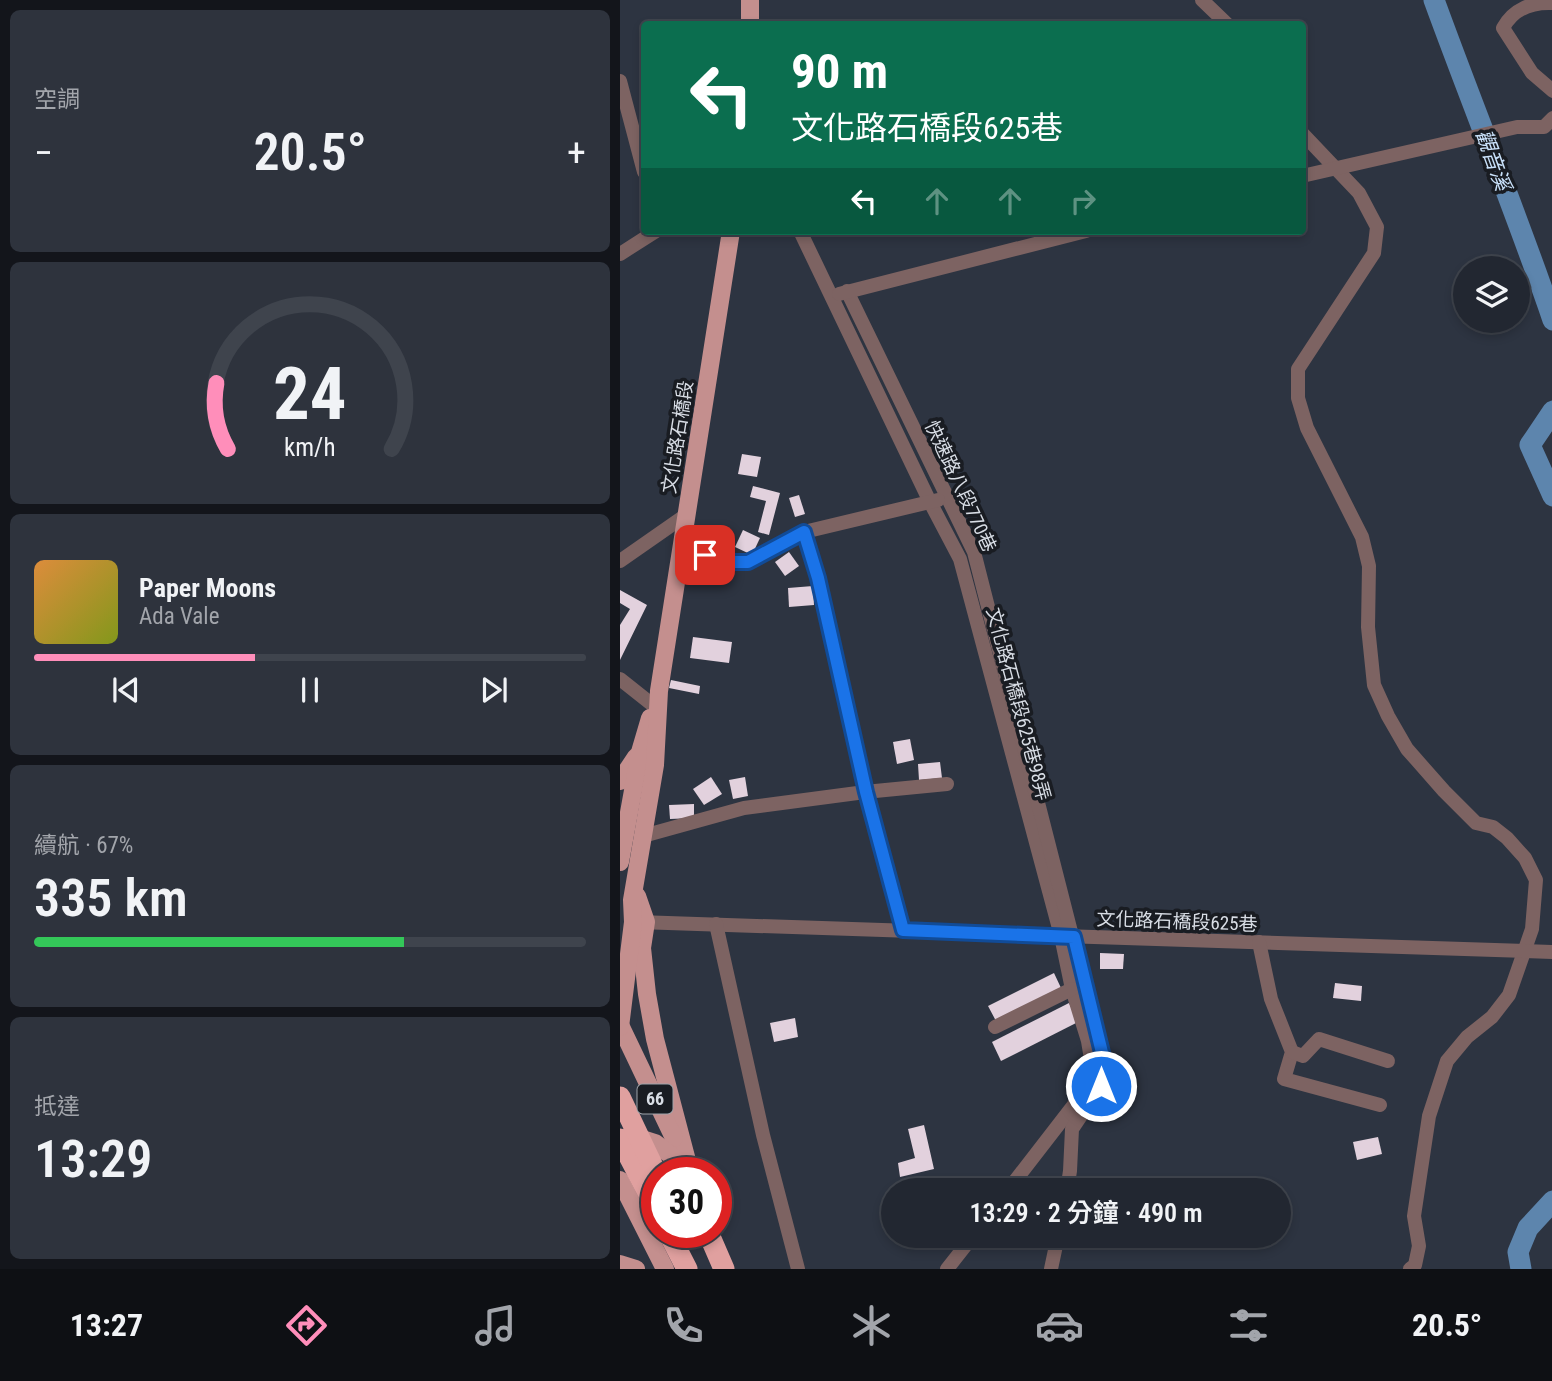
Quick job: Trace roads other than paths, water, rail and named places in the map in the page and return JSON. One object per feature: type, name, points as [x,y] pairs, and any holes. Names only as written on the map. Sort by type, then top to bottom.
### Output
[{"type":"highway","name":"66","points":[[620,1097],[648,1157]]},
{"type":"highway","name":"66","points":[[620,1136],[641,1178]]},
{"type":"highway","points":[[676,1248],[687,1269]]},
{"type":"highway","points":[[693,1248],[703,1269]]},
{"type":"highway","points":[[715,1248],[724,1269]]},
{"type":"main road","points":[[750,0],[750,21]]},
{"type":"main road","name":"文化路石橋段","points":[[620,862],[640,751],[656,698],[730,235]]},
{"type":"main road","name":"文化路石橋段","points":[[620,1026],[623,970],[640,922],[632,900],[655,765],[656,698]]},
{"type":"main road","points":[[620,781],[640,751]]},
{"type":"main road","points":[[640,922],[647,994],[686,1157]]},
{"type":"main road","name":"66","points":[[620,1026],[683,1157]]},
{"type":"main road","name":"66","points":[[620,1136],[655,1143],[672,1157]]},
{"type":"main road","points":[[620,1180],[665,1269]]},
{"type":"main road","points":[[704,1248],[713,1269]]},
{"type":"main road","points":[[726,1248],[735,1269]]},
{"type":"main road","points":[[620,1264],[636,1269]]},
{"type":"street","points":[[1202,0],[1224,21]]},
{"type":"street","points":[[1553,3],[1523,7],[1508,18],[1503,28],[1532,73],[1553,91]]},
{"type":"street","points":[[620,81],[641,161]]},
{"type":"street","points":[[1306,175],[1517,127],[1544,127],[1553,118]]},
{"type":"street","points":[[1306,137],[1359,193],[1377,227],[1374,253],[1298,369],[1298,398],[1307,428],[1362,537],[1369,566],[1368,628],[1374,685],[1407,749],[1476,823],[1493,827],[1507,838],[1525,858],[1536,880],[1532,929],[1509,995],[1492,1017],[1468,1037],[1447,1061],[1429,1116],[1414,1216],[1419,1246],[1415,1265],[1410,1269]]},
{"type":"street","points":[[620,254],[650,235]]},
{"type":"street","name":"文化路石橋段625巷98弄","points":[[802,235],[960,559],[1067,936],[1072,989],[1088,1041],[1093,1071],[1083,1093],[1017,1178]]},
{"type":"street","points":[[831,296],[1070,235]]},
{"type":"street","name":"快速路八段770巷","points":[[847,291],[974,552],[1067,936],[1105,1065],[1101,1086],[1072,1129],[1069,1178]]},
{"type":"street","points":[[681,548],[728,562],[748,562],[804,532],[946,498]]},
{"type":"street","points":[[620,561],[686,515]]},
{"type":"street","points":[[804,532],[818,578],[866,792],[903,930]]},
{"type":"street","points":[[620,680],[656,698]]},
{"type":"street","points":[[643,836],[744,808],[947,784]]},
{"type":"street","name":"文化路石橋段625巷","points":[[640,922],[1553,952]]},
{"type":"street","points":[[716,924],[763,1135],[798,1269]]},
{"type":"street","points":[[1259,942],[1271,999],[1292,1052],[1284,1079],[1380,1105]]},
{"type":"street","points":[[995,1027],[1072,989]]},
{"type":"street","points":[[1292,1052],[1303,1056],[1319,1039],[1388,1061]]},
{"type":"street","points":[[947,1269],[964,1248]]},
{"type":"street","points":[[1051,1269],[1055,1248]]},
{"type":"waterway","name":"觀音溪","points":[[1434,0],[1553,320]]},
{"type":"waterway","name":"觀音溪","points":[[1553,411],[1530,445],[1553,496]]},
{"type":"waterway","name":"觀音溪","points":[[1521,1269],[1518,1252],[1528,1228],[1553,1201]]}]
